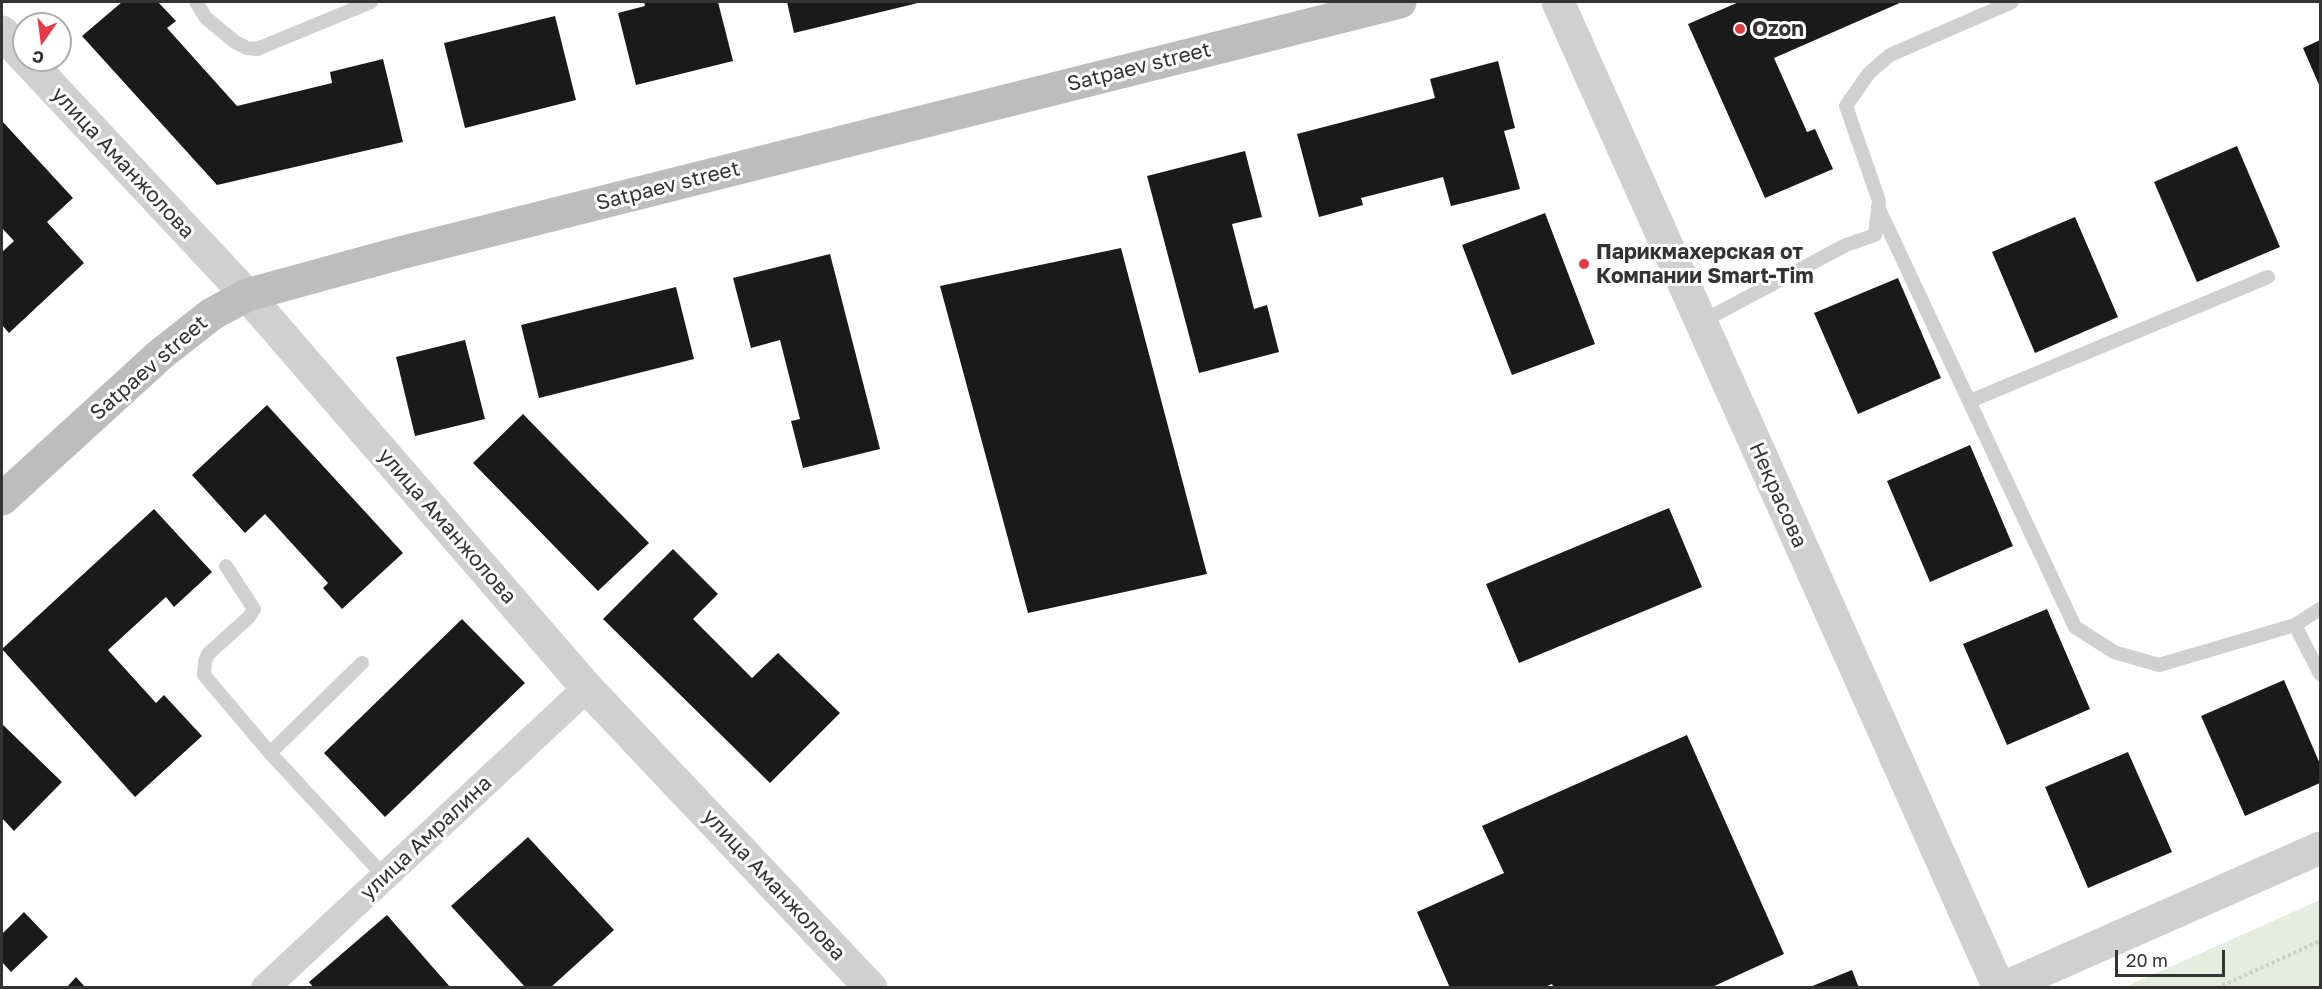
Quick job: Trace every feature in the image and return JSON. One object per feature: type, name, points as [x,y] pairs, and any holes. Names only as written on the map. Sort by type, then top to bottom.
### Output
[{"type":"main road","name":"Satpaev street","points":[[2,499],[161,354],[212,314],[246,295],[400,253],[1400,2]]},
{"type":"street","name":"Некрасова","points":[[1558,2],[2001,987]]},
{"type":"street","points":[[2,32],[12,43]]},
{"type":"street","name":"улица Аманжолова","points":[[38,72],[246,295],[587,688],[871,987]]},
{"type":"street","name":"улица Амралина","points":[[265,987],[587,688]]},
{"type":"street","points":[[2001,987],[2320,848]]},
{"type":"lane","points":[[196,2],[206,18],[235,42],[247,48],[257,49],[371,2]]},
{"type":"lane","points":[[1701,322],[1846,245],[1875,235],[1879,201],[1846,106],[1869,73],[1890,55],[2012,2]]},
{"type":"lane","points":[[1878,207],[2075,627],[2114,652],[2159,665],[2295,625],[2320,609]]},
{"type":"lane","points":[[1970,401],[2268,277]]},
{"type":"lane","points":[[226,566],[254,609],[248,618],[208,654],[204,675],[270,753],[384,876]]},
{"type":"lane","points":[[2295,625],[2320,674]]},
{"type":"lane","points":[[270,753],[362,663]]},
{"type":"path","points":[[2217,987],[2320,941]]},
{"type":"shaded area","points":[[2320,900],[2320,987],[2125,987]]},
{"type":"building","points":[[122,2],[158,2],[176,21],[167,28],[237,106],[332,83],[330,72],[383,59],[403,142],[217,185],[82,36]]},
{"type":"building","points":[[644,2],[718,2],[733,61],[636,85],[618,13],[645,6]]},
{"type":"building","points":[[787,2],[922,2],[794,33]]},
{"type":"building","points":[[1739,2],[1902,2],[1774,58],[1807,132],[1815,129],[1833,169],[1765,198],[1688,24]]},
{"type":"building","points":[[555,16],[576,100],[465,128],[444,43]]},
{"type":"building","points":[[2320,40],[2320,87],[2303,48]]},
{"type":"building","points":[[1498,61],[1515,128],[1504,131],[1520,189],[1451,206],[1443,177],[1361,198],[1363,205],[1319,217],[1297,134],[1435,98],[1430,79]]},
{"type":"building","points":[[2,121],[73,198],[47,222],[84,263],[9,333],[2,325],[2,252],[14,241],[2,228]]},
{"type":"building","points":[[2237,146],[2280,247],[2197,282],[2154,182]]},
{"type":"building","points":[[1245,151],[1262,217],[1232,224],[1254,309],[1267,305],[1279,352],[1199,373],[1147,176]]},
{"type":"building","points":[[1545,213],[1595,344],[1512,375],[1462,245]]},
{"type":"building","points":[[2075,217],[2118,317],[2035,353],[1992,252]]},
{"type":"building","points":[[1121,248],[1207,574],[1028,613],[940,286]]},
{"type":"building","points":[[830,254],[880,449],[803,468],[791,421],[800,419],[780,340],[751,348],[733,278]]},
{"type":"building","points":[[1898,278],[1941,378],[1858,414],[1814,313]]},
{"type":"building","points":[[676,287],[694,359],[539,398],[521,325]]},
{"type":"building","points":[[465,340],[485,419],[415,436],[396,357]]},
{"type":"building","points":[[267,405],[403,553],[342,609],[323,588],[328,583],[265,514],[245,533],[192,475]]},
{"type":"building","points":[[523,414],[649,543],[598,591],[473,463]]},
{"type":"building","points":[[1970,445],[2013,546],[1930,582],[1887,481]]},
{"type":"building","points":[[1669,508],[1702,587],[1519,663],[1486,584]]},
{"type":"building","points":[[154,509],[212,572],[174,607],[166,597],[108,650],[156,703],[164,695],[202,736],[135,797],[2,649]]},
{"type":"building","points":[[673,549],[718,594],[693,619],[752,678],[778,653],[840,713],[770,783],[603,619]]},
{"type":"building","points":[[2047,609],[2090,709],[2007,745],[1963,644]]},
{"type":"building","points":[[462,619],[525,683],[385,817],[324,753]]},
{"type":"building","points":[[2284,680],[2320,764],[2320,783],[2245,816],[2201,716]]},
{"type":"building","points":[[2,724],[62,782],[14,831],[2,818]]},
{"type":"building","points":[[1687,735],[1784,954],[1710,988],[1554,988],[1552,984],[1543,988],[1450,988],[1417,912],[1504,873],[1482,826]]},
{"type":"building","points":[[2128,752],[2172,852],[2088,888],[2045,787]]},
{"type":"building","points":[[528,837],[614,930],[550,988],[526,988],[451,906]]},
{"type":"building","points":[[24,912],[48,937],[11,972],[2,962],[2,934]]},
{"type":"building","points":[[387,915],[451,988],[314,988],[309,982]]},
{"type":"building","points":[[1852,970],[1859,988],[1810,988],[1810,987]]},
{"type":"building","points":[[76,977],[86,988],[66,988]]},
{"type":"place","name":"Ozon","points":[[1740,29]]},
{"type":"place","name":"Парикмахерская от Компании Smart-Tim","points":[[1584,264]]}]
